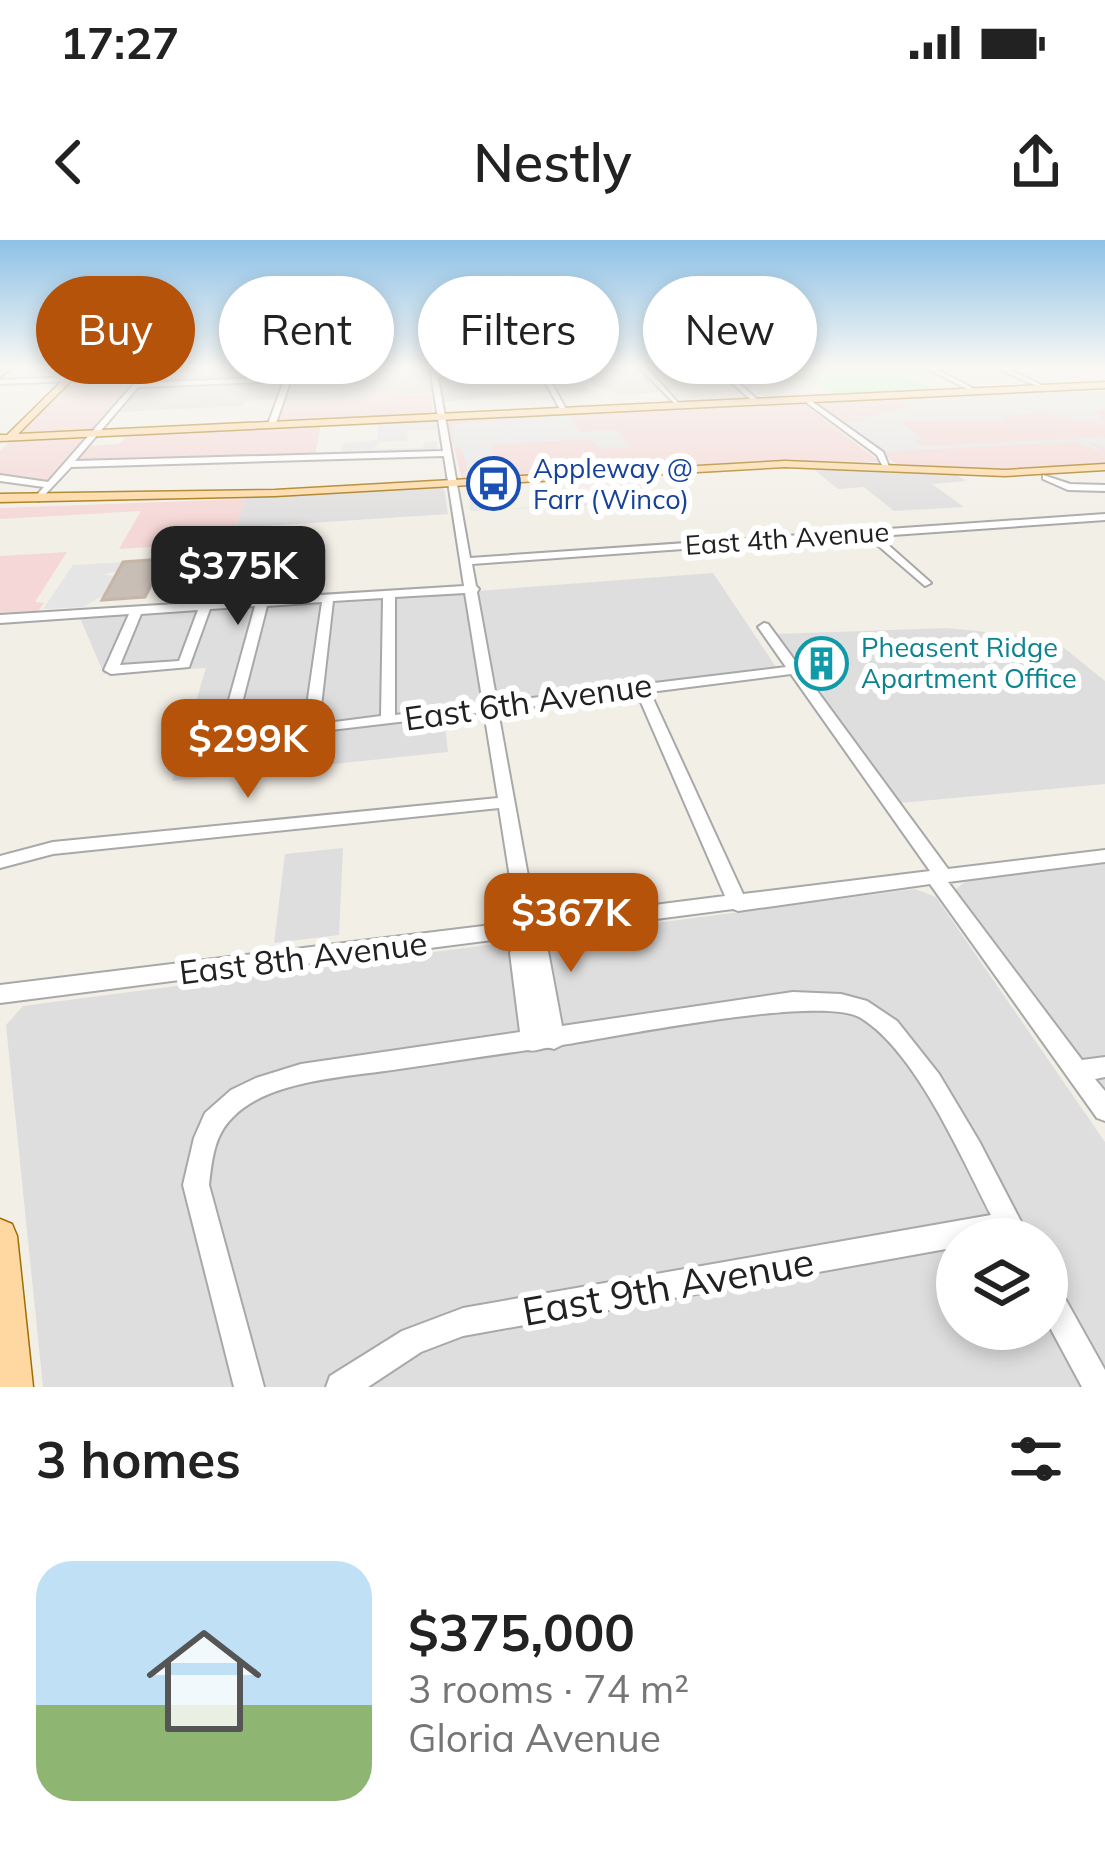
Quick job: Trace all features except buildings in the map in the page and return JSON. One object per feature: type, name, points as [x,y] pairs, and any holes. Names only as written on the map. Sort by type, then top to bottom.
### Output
[{"type":"main road","points":[[3,440],[356,421]]},
{"type":"main road","points":[[0,498],[195,496],[785,464],[1005,473],[1101,470]]},
{"type":"main road","points":[[0,1236],[14,1387]]},
{"type":"street","points":[[39,498],[107,421]]},
{"type":"street","points":[[443,421],[528,930],[520,953],[543,1040]]},
{"type":"street","points":[[834,421],[880,454],[887,467]]},
{"type":"street","points":[[70,464],[448,454]]},
{"type":"street","points":[[1046,477],[1077,489],[1105,488]]},
{"type":"street","points":[[0,478],[50,485]]},
{"type":"street","name":"East 4th Avenue","points":[[469,561],[1105,517]]},
{"type":"street","points":[[868,532],[925,583]]},
{"type":"street","points":[[0,619],[473,589]]},
{"type":"street","points":[[388,720],[389,594]]},
{"type":"street","points":[[310,727],[328,597]]},
{"type":"street","points":[[226,735],[262,602]]},
{"type":"street","points":[[137,610],[111,670],[184,664],[205,606]]},
{"type":"street","points":[[764,627],[1105,1110]]},
{"type":"street","name":"East 6th Avenue","points":[[191,744],[226,735],[795,670]]},
{"type":"street","points":[[640,686],[738,904]]},
{"type":"street","points":[[0,862],[53,848],[506,802]]},
{"type":"street","name":"East 8th Avenue","points":[[0,994],[1105,856]]},
{"type":"street","points":[[249,1387],[196,1185],[199,1151],[212,1117],[253,1087],[301,1074],[793,1001],[866,1010],[920,1065],[1005,1218]]},
{"type":"street","points":[[1077,1071],[1105,1067]]},
{"type":"street","name":"East 9th Avenue","points":[[341,1387],[412,1341],[463,1322],[936,1245]]},
{"type":"street","points":[[1068,1332],[1098,1387]]},
{"type":"shaded area","points":[[31,421],[101,421],[93,429],[20,432]]},
{"type":"shaded area","points":[[435,421],[437,430],[407,431],[408,441],[379,442],[373,449],[423,448],[424,442],[437,441],[438,450],[342,453],[343,443],[377,440],[378,423]]},
{"type":"shaded area","points":[[447,421],[826,421],[880,462],[786,461],[462,479]]},
{"type":"shaded area","points":[[572,421],[580,432],[617,430],[630,447],[601,449],[590,439],[490,445],[499,472],[460,475],[468,470],[461,447],[454,447],[452,424]]},
{"type":"shaded area","points":[[838,421],[1105,421],[1105,464],[995,469],[896,464]]},
{"type":"shaded area","points":[[1001,421],[900,422],[923,438],[913,442],[928,446],[1105,437],[1105,448],[1087,441],[1105,454],[1076,442],[882,452],[841,422]]},
{"type":"shaded area","points":[[321,424],[315,455],[74,461],[87,446],[119,444],[128,434]]},
{"type":"shaded area","points":[[86,437],[47,481],[0,476],[0,451],[10,441]]},
{"type":"shaded area","points":[[811,467],[955,474],[966,481],[932,484],[964,507],[894,511],[864,487],[838,489]]},
{"type":"shaded area","points":[[444,488],[448,514],[236,528],[246,498]]},
{"type":"shaded area","points":[[613,488],[626,488],[642,503],[510,509],[547,505],[551,499],[607,500],[617,496]]},
{"type":"shaded area","points":[[469,493],[501,494],[502,510],[470,511]]},
{"type":"shaded area","points":[[246,499],[231,542],[119,549],[141,511],[0,519],[0,508]]},
{"type":"shaded area","points":[[67,552],[35,602],[44,603],[38,611],[0,613],[0,556]]},
{"type":"shaded area","points":[[123,562],[118,571],[103,575],[115,576],[104,595],[83,607],[43,609],[73,565]]},
{"type":"shaded area","points":[[713,573],[776,667],[396,713],[397,597]]},
{"type":"shaded area","points":[[384,596],[381,722],[444,717],[448,752],[172,781],[206,668],[104,674],[80,618]]},
{"type":"shaded area","points":[[947,628],[1053,639],[1105,681],[1105,784],[900,803],[776,634]]},
{"type":"shaded area","points":[[343,848],[339,935],[274,943],[285,854]]},
{"type":"shaded area","points":[[1105,863],[1105,1111],[953,891],[969,879]]},
{"type":"shaded area","points":[[915,889],[936,897],[1105,1142],[1105,1387],[43,1387],[6,1025],[23,1006]]},
{"type":"place","name":"Appleway @ Farr (Winco)","points":[[494,484]]},
{"type":"place","name":"Pheasent Ridge Apartment Office","points":[[822,663]]}]
